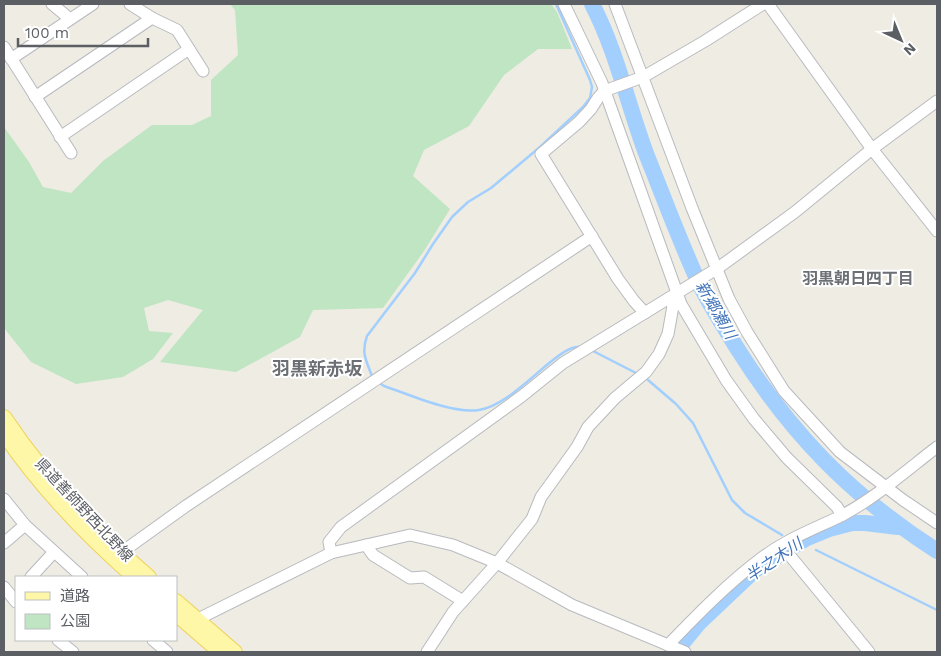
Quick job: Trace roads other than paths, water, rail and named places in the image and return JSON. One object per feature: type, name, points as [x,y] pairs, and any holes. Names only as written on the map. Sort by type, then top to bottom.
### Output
[{"type":"main road","name":"県道善師野西北野線","points":[[4,416],[41,469],[78,510],[148,576]]},
{"type":"main road","name":"県道善師野西北野線","points":[[4,434],[36,478],[83,530],[133,576]]},
{"type":"main road","points":[[178,603],[220,652]]},
{"type":"main road","points":[[178,615],[193,622],[235,652]]},
{"type":"street","points":[[52,4],[70,19]]},
{"type":"street","points":[[11,59],[93,4]]},
{"type":"street","points":[[130,4],[152,18],[177,30],[202,71]]},
{"type":"street","points":[[564,4],[602,83],[681,304],[721,372],[754,419],[786,458],[843,514]]},
{"type":"street","points":[[615,4],[692,208],[729,299],[747,332],[784,391],[840,452],[882,488],[937,523]]},
{"type":"street","points":[[645,313],[634,302],[618,279],[541,154],[592,109],[604,91],[642,77],[705,41],[763,4]]},
{"type":"street","points":[[768,4],[872,149],[937,231]]},
{"type":"street","points":[[35,97],[152,18]]},
{"type":"street","points":[[4,47],[70,153]]},
{"type":"street","points":[[60,137],[189,49]]},
{"type":"street","points":[[331,553],[329,542],[341,528],[522,396],[563,363],[718,268],[795,212],[872,149],[937,101]]},
{"type":"street","points":[[122,552],[186,506],[592,236]]},
{"type":"street","points":[[427,652],[453,612],[532,519],[541,498],[577,447],[588,427],[615,398],[646,372],[659,354],[668,334],[676,294]]},
{"type":"street","points":[[668,645],[712,599],[764,556],[792,538],[843,514],[937,447]]},
{"type":"street","points":[[4,499],[26,525],[81,576]]},
{"type":"street","points":[[4,543],[26,525]]},
{"type":"street","points":[[193,622],[331,553],[410,535],[452,544],[496,563],[572,605],[684,652]]},
{"type":"street","points":[[366,545],[373,555],[410,578],[424,578],[462,601]]},
{"type":"street","points":[[32,576],[54,552]]},
{"type":"street","points":[[791,557],[869,652]]},
{"type":"street","points":[[4,587],[15,598]]},
{"type":"street","points":[[59,641],[73,652]]},
{"type":"waterway","points":[[372,376],[364,352],[367,336],[415,273],[452,217],[468,202],[491,188],[540,147],[583,107],[590,98],[592,87],[590,80],[556,4]]},
{"type":"waterway","name":"新郷瀬川","points":[[592,4],[601,22],[640,137],[685,252],[703,291],[735,345],[778,406],[824,460],[876,508],[937,551]]},
{"type":"waterway","points":[[381,384],[444,407],[479,410],[493,406],[507,397],[560,354],[571,348],[581,347]]},
{"type":"waterway","points":[[593,351],[636,373]]},
{"type":"waterway","points":[[648,380],[676,404],[693,423],[732,500],[745,513],[782,535]]},
{"type":"waterway","name":"半之木川","points":[[675,652],[699,623],[755,570],[807,538],[829,529],[852,523],[898,527]]},
{"type":"waterway","points":[[816,550],[937,610]]},
{"type":"district","name":"羽黒朝日四丁目","points":[[858,278]]},
{"type":"district","name":"羽黒新赤坂","points":[[317,368]]}]
